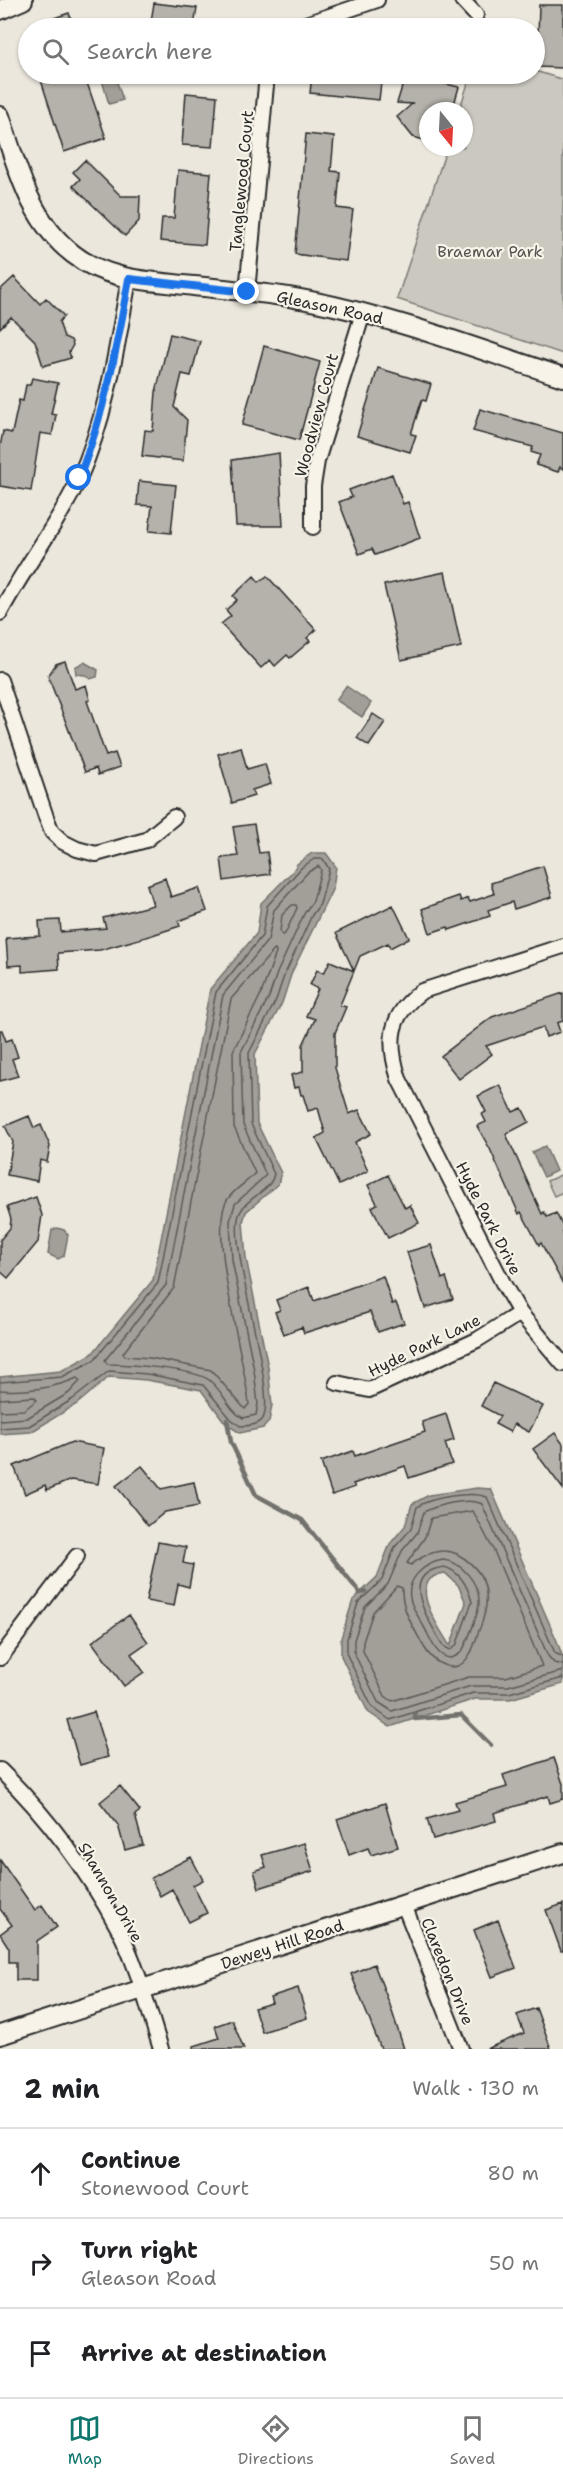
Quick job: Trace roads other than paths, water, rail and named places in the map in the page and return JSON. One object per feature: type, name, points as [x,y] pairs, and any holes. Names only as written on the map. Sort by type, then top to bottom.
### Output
[{"type":"street","points":[[0,10],[23,0]]},
{"type":"street","points":[[324,18],[377,0]]},
{"type":"street","points":[[462,0],[476,15]]},
{"type":"street","name":"Tanglewood Court","points":[[247,292],[266,84]]},
{"type":"street","name":"Gleason Road","points":[[0,116],[24,188],[37,215],[53,237],[74,256],[97,269],[129,279],[311,301],[363,313],[563,377]]},
{"type":"street","points":[[0,613],[58,520],[79,478],[96,434],[117,352],[129,279]]},
{"type":"street","name":"Woodview Court","points":[[313,527],[313,486],[317,461],[363,313]]},
{"type":"street","points":[[0,680],[46,817],[52,832],[63,842],[76,849],[96,854],[146,840],[174,817]]},
{"type":"street","name":"Hyde Park Drive","points":[[563,946],[423,991],[406,1003],[396,1021],[391,1043],[399,1079],[520,1313],[563,1364]]},
{"type":"street","name":"Hyde Park Lane","points":[[337,1383],[369,1390],[477,1340],[520,1313]]},
{"type":"street","points":[[0,1658],[77,1556]]},
{"type":"street","name":"Shannon Drive","points":[[0,1770],[55,1831],[118,1929],[142,1989],[161,2049]]},
{"type":"street","name":"Dewey Hill Road","points":[[0,2035],[563,1853]]},
{"type":"street","name":"Claredon Drive","points":[[404,1905],[461,2049]]},
{"type":"water","points":[[103,84],[118,84],[123,100],[109,104]]},
{"type":"water","points":[[84,662],[98,670],[97,677],[90,679],[85,675],[76,674],[75,667]]},
{"type":"water","points":[[346,686],[371,703],[362,717],[336,700]]},
{"type":"water","points":[[312,853],[326,853],[336,867],[333,888],[292,972],[282,1003],[255,1054],[257,1123],[281,1173],[278,1184],[246,1212],[243,1222],[246,1258],[268,1367],[272,1405],[269,1422],[263,1428],[240,1433],[226,1424],[201,1390],[146,1380],[109,1377],[77,1404],[31,1432],[0,1434],[0,1377],[61,1371],[92,1354],[153,1280],[210,989],[257,933],[261,903],[293,871],[297,864]]},
{"type":"water","points":[[545,1146],[556,1171],[544,1177],[532,1152]]},
{"type":"water","points":[[57,1228],[64,1230],[68,1235],[64,1256],[58,1259],[48,1254],[52,1230]]},
{"type":"water","points":[[477,1488],[491,1489],[557,1641],[563,1658],[563,1684],[510,1699],[475,1699],[390,1727],[368,1712],[341,1656],[341,1638],[353,1600],[377,1577],[390,1544],[405,1526],[412,1504],[429,1495]],"holes":[[[445,1573],[458,1585],[466,1603],[450,1646],[432,1616],[425,1593],[427,1584],[433,1577]]]},
{"type":"waterway","points":[[227,1420],[231,1442],[256,1495],[302,1520],[360,1593],[365,1592]]},
{"type":"waterway","points":[[415,1714],[415,1719],[461,1715],[491,1745]]},
{"type":"park label","name":"Braemar Park","points":[[490,251]]}]
